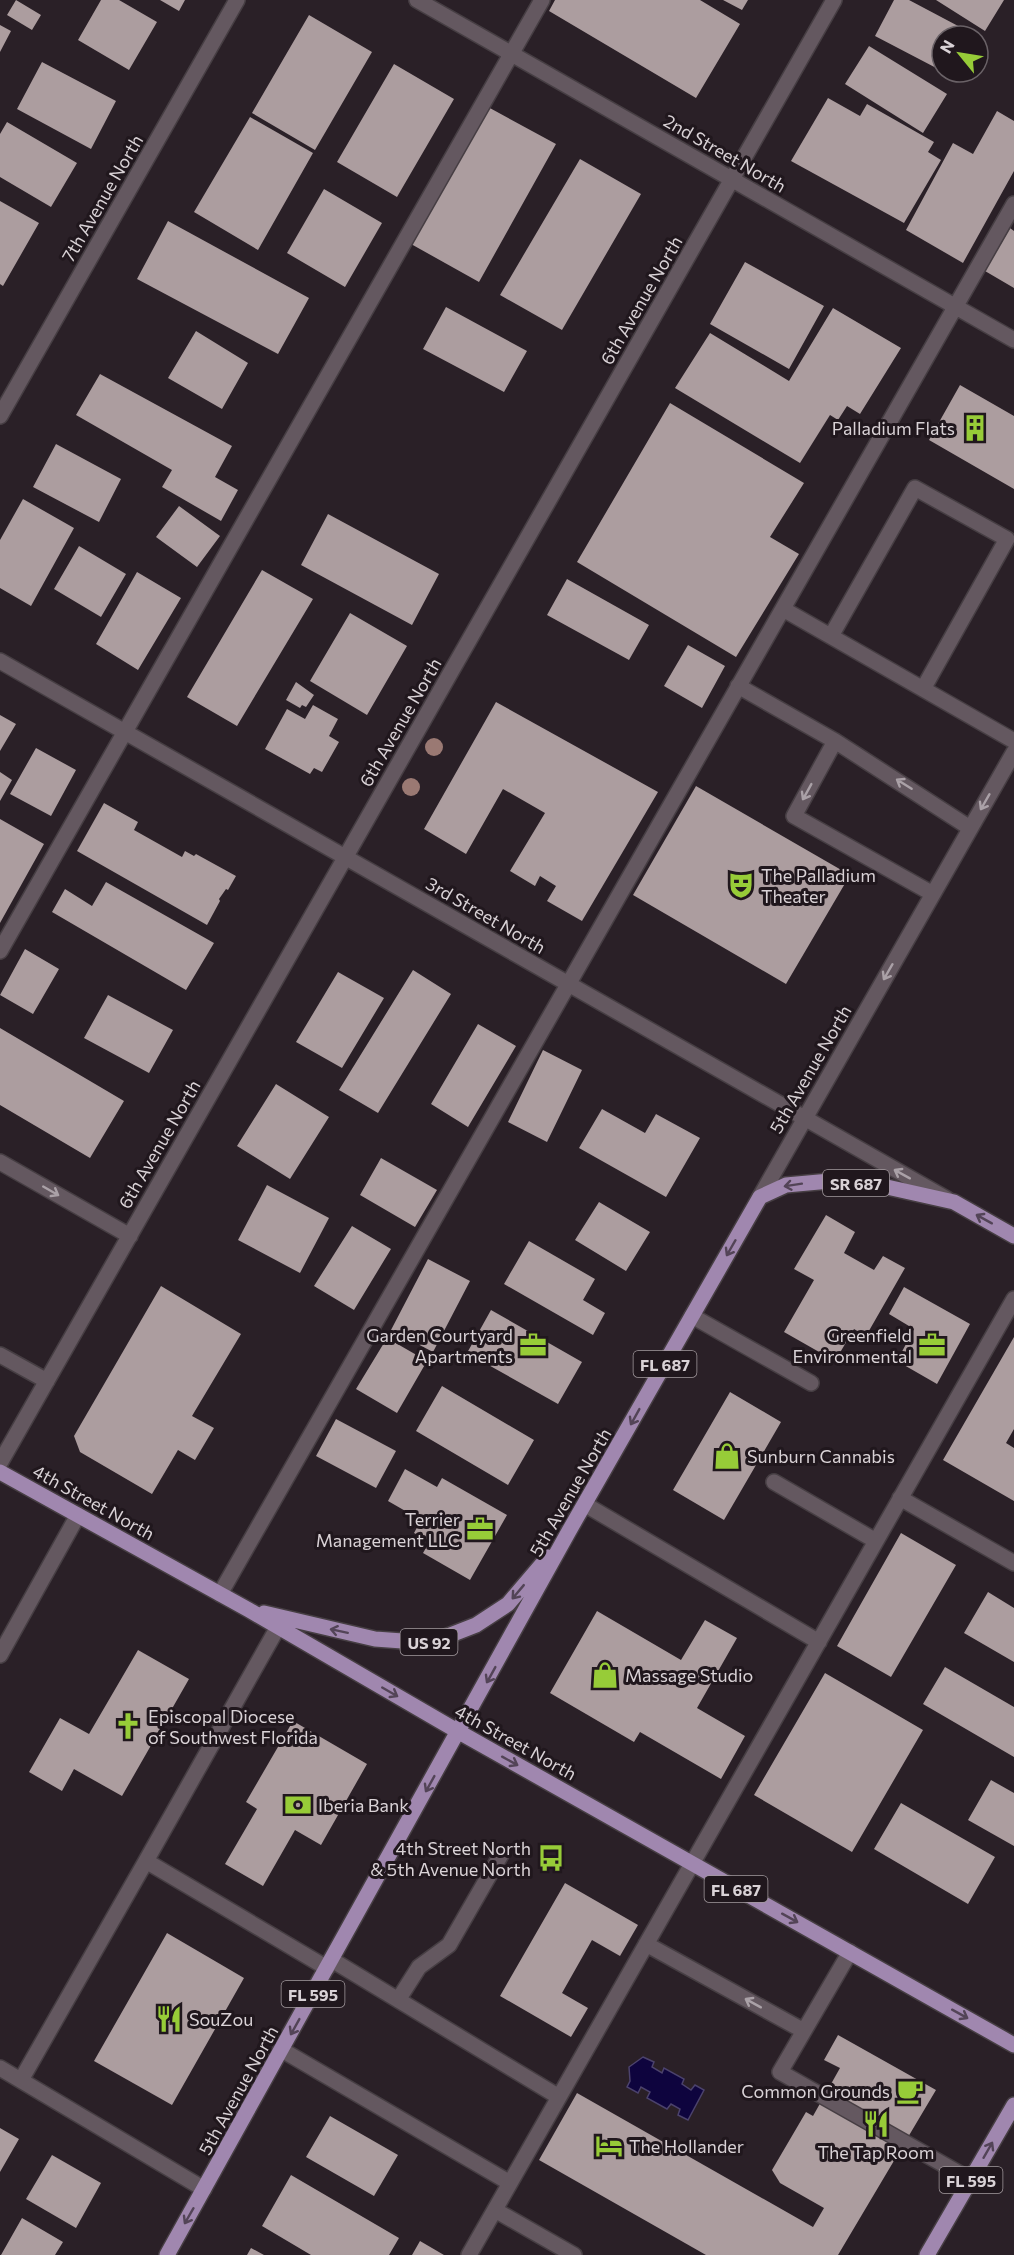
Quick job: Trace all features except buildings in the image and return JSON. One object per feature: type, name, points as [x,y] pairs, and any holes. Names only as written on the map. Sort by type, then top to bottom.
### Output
[{"type":"main road","name":"3rd Street North","points":[[760,1197],[786,1185],[830,1181],[878,1185],[954,1202],[1014,1236]]},
{"type":"main road","name":"5th Avenue North","points":[[167,2255],[569,1531],[586,1505],[760,1197]]},
{"type":"main road","name":"4th Street North","points":[[0,1472],[249,1610],[459,1732],[1014,2045]]},
{"type":"main road","name":"US 92","points":[[249,1610],[375,1639],[430,1642],[476,1625],[508,1604],[569,1531]]},
{"type":"main road","name":"FL 595","points":[[927,2255],[1014,2105]]},
{"type":"street","name":"7th Avenue North","points":[[0,416],[237,0]]},
{"type":"street","name":"2nd Street North","points":[[417,0],[1014,340]]},
{"type":"street","points":[[0,951],[542,0]]},
{"type":"street","name":"6th Avenue North","points":[[0,1463],[834,0]]},
{"type":"street","points":[[220,1594],[1014,204]]},
{"type":"street","points":[[831,636],[915,488],[1006,539],[922,689]]},
{"type":"street","points":[[783,609],[1014,741]]},
{"type":"street","name":"3rd Street North","points":[[0,661],[954,1202]]},
{"type":"street","points":[[738,686],[835,741],[970,828]]},
{"type":"street","points":[[835,741],[794,816],[933,894]]},
{"type":"street","name":"5th Avenue North","points":[[760,1197],[1014,752]]},
{"type":"street","points":[[0,1162],[129,1236]]},
{"type":"street","points":[[469,2255],[1014,1299]]},
{"type":"street","points":[[692,1316],[811,1383]]},
{"type":"street","points":[[0,1355],[47,1381]]},
{"type":"street","points":[[774,1482],[876,1541]]},
{"type":"street","points":[[900,1498],[1014,1563]]},
{"type":"street","points":[[586,1505],[819,1642]]},
{"type":"street","points":[[0,1655],[78,1515]]},
{"type":"street","points":[[21,2080],[278,1627]]},
{"type":"street","points":[[398,2000],[419,1966],[449,1945],[502,1853]]},
{"type":"street","points":[[146,1861],[398,2000],[559,2097]]},
{"type":"street","points":[[646,1944],[804,2031]]},
{"type":"street","points":[[850,1952],[780,2072],[971,2180]]},
{"type":"street","points":[[282,2050],[510,2183]]},
{"type":"street","points":[[0,2068],[204,2189]]},
{"type":"street","points":[[495,2210],[574,2255]]},
{"type":"shaded area","points":[[643,2057],[654,2062],[652,2067],[662,2073],[664,2068],[684,2079],[682,2084],[691,2090],[695,2085],[704,2090],[688,2120],[678,2115],[680,2109],[671,2104],[667,2109],[647,2098],[650,2092],[641,2087],[638,2093],[627,2087],[630,2081],[629,2067]]},
{"type":"place","name":"Palladium Flats","points":[[975,428]]},
{"type":"place","name":"The Palladium Theater","points":[[741,885]]},
{"type":"place","name":"Garden Courtyard Apartments","points":[[533,1345]]},
{"type":"place","name":"Greenfield Environmental","points":[[932,1345]]},
{"type":"place","name":"Sunburn Cannabis","points":[[727,1456]]},
{"type":"place","name":"Terrier Management LLC","points":[[480,1529]]},
{"type":"place","name":"Massage Studio","points":[[605,1675]]},
{"type":"place","name":"Episcopal Diocese of Southwest Florida","points":[[128,1726]]},
{"type":"place","name":"Iberia Bank","points":[[298,1805]]},
{"type":"place","name":"4th Street North & 5th Avenue North","points":[[551,1858]]},
{"type":"place","name":"SouZou","points":[[169,2019]]},
{"type":"place","name":"Common Grounds","points":[[910,2091]]},
{"type":"place","name":"The Tap Room","points":[[876,2124]]},
{"type":"place","name":"The Hollander","points":[[609,2146]]}]
